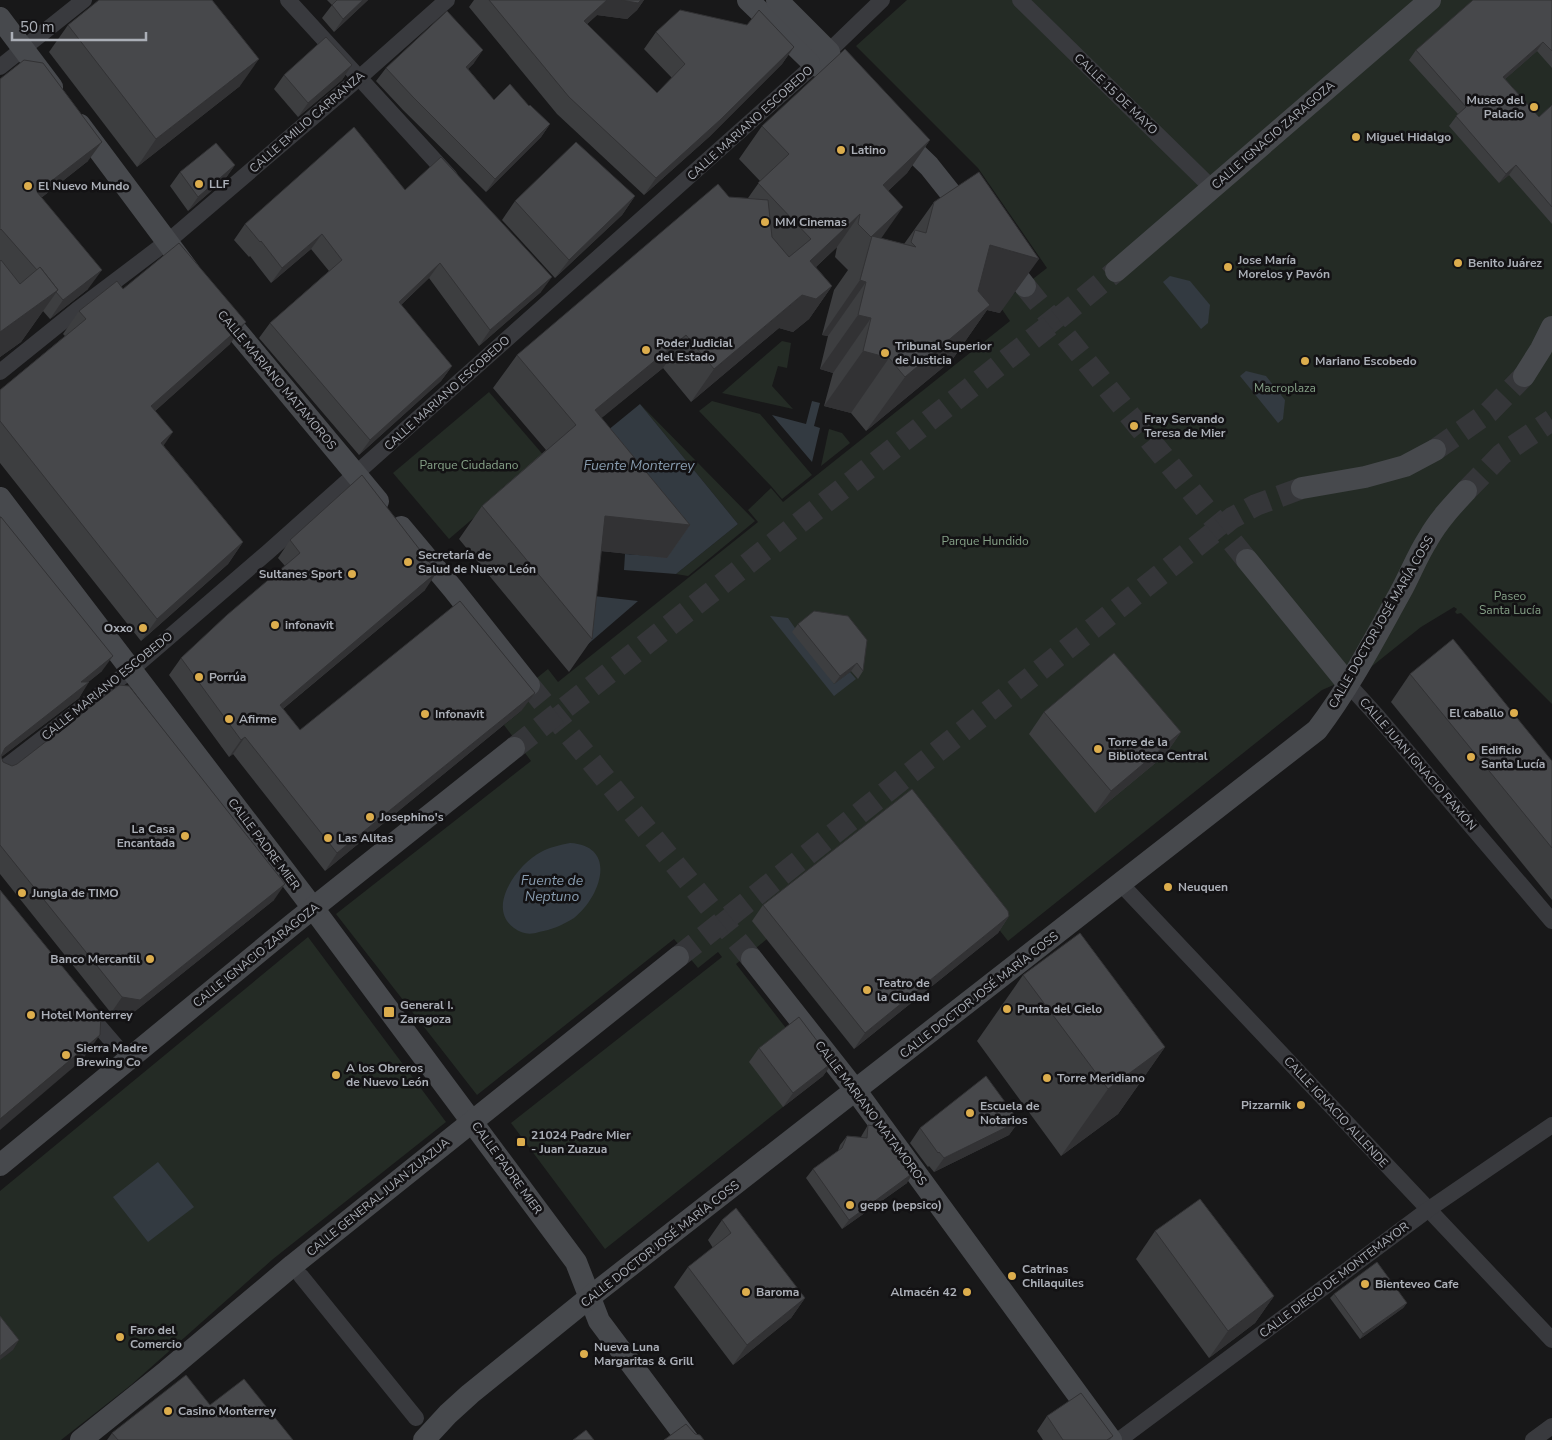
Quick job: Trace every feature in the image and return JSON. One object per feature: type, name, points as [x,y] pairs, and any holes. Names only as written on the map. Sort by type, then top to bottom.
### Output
[{"type":"street","points":[[0,66],[84,0]]},
{"type":"street","points":[[288,0],[460,188]]},
{"type":"street","name":"CALLE EMILIO CARRANZA","points":[[0,372],[77,310],[167,242],[360,78],[447,0]]},
{"type":"street","points":[[748,0],[826,63]]},
{"type":"street","points":[[777,0],[826,63],[861,99]]},
{"type":"street","name":"CALLE MARIANO ESCOBEDO","points":[[0,771],[131,670],[557,295],[826,63],[882,0]]},
{"type":"street","name":"CALLE 15 DE MAYO","points":[[1020,0],[1212,188]]},
{"type":"street","name":"CALLE IGNACIO ZARAGOZA","points":[[1116,271],[1430,0]]},
{"type":"street","name":"CALLE MARIANO MATAMOROS","points":[[0,18],[205,291],[355,474],[454,590],[530,685]]},
{"type":"street","points":[[881,119],[929,166],[1025,286]]},
{"type":"street","points":[[544,281],[557,295]]},
{"type":"street","points":[[1524,376],[1552,327]]},
{"type":"street","points":[[1302,488],[1365,477],[1404,466],[1435,450]]},
{"type":"street","name":"CALLE DOCTOR JOSÉ MARÍA COSS","points":[[426,1433],[470,1394],[590,1297],[1317,730],[1348,684],[1401,592],[1428,539],[1444,516],[1466,491]]},
{"type":"street","name":"CALLE PADRE MIER","points":[[0,498],[313,908],[576,1262],[598,1321],[688,1440]]},
{"type":"street","name":"CALLE JUAN IGNACIO RAMÓN","points":[[1247,560],[1348,684],[1385,724],[1552,921]]},
{"type":"street","name":"CALLE IGNACIO ZARAGOZA","points":[[0,1165],[313,908],[514,748]]},
{"type":"street","name":"CALLE IGNACIO ALLENDE","points":[[1121,884],[1552,1340]]},
{"type":"street","name":"CALLE GENERAL JUAN ZUAZUA","points":[[81,1440],[167,1371],[293,1265],[678,957]]},
{"type":"street","name":"CALLE MARIANO MATAMOROS","points":[[752,959],[856,1091],[1111,1440]]},
{"type":"street","points":[[79,1002],[116,1046]]},
{"type":"street","name":"CALLE DIEGO DE MONTEMAYOR","points":[[1119,1440],[1429,1210],[1552,1125]]},
{"type":"street","points":[[301,1276],[426,1433]]},
{"type":"street","points":[[1533,1440],[1552,1426]]},
{"type":"green space","name":"Macroplaza","points":[[907,0],[1552,0],[1552,704],[1461,613],[1457,614],[1455,612],[1457,609],[1454,607],[1421,627],[1366,671],[1322,690],[1008,941],[953,871],[767,939],[736,964],[789,1032],[783,1107],[605,1249],[511,1123],[722,957],[718,952],[698,968],[674,939],[477,1095],[336,914],[531,761],[504,725],[522,710],[512,698],[548,669],[558,682],[758,522],[748,510],[771,488],[783,502],[1010,321],[999,305],[1047,268],[978,168],[856,46]]},
{"type":"green space","points":[[782,341],[791,343],[787,368],[778,366],[772,386],[793,409],[722,393]]},
{"type":"green space","name":"Parque Ciudadano","points":[[489,392],[545,457],[449,539],[393,473]]},
{"type":"green space","points":[[712,401],[760,414],[812,475],[782,499],[699,411]]},
{"type":"green space","points":[[640,404],[755,521],[688,576],[676,574],[738,524]]},
{"type":"green space","points":[[829,429],[842,433],[850,443],[821,466]]},
{"type":"green space","points":[[308,937],[446,1122],[273,1259],[131,1385],[61,1440],[0,1440],[0,1191]]},
{"type":"water","points":[[1170,276],[1190,281],[1210,305],[1208,323],[1201,329],[1163,282]]},
{"type":"water","points":[[1246,371],[1266,376],[1285,400],[1283,419],[1278,423],[1240,376]]},
{"type":"water","points":[[812,401],[820,403],[814,426],[820,428],[812,462],[772,415],[806,424]]},
{"type":"water","name":"Fuente Monterrey","points":[[640,404],[738,524],[676,574],[624,570],[625,554],[666,557],[580,453]]},
{"type":"water","points":[[585,595],[638,601],[580,651]]},
{"type":"water","points":[[770,616],[788,618],[834,684],[850,672],[856,679],[834,696]]},
{"type":"water","name":"Fuente de Neptuno","points":[[570,843],[585,846],[595,853],[600,863],[597,886],[591,898],[574,918],[557,927],[532,933],[523,933],[517,930],[506,919],[503,909],[508,886],[515,875],[532,858],[548,849]]},
{"type":"water","points":[[158,1162],[194,1207],[148,1242],[113,1197]]},
{"type":"building","points":[[99,0],[212,0],[259,59],[156,139],[68,25]]},
{"type":"building","points":[[337,0],[363,0],[343,19],[332,5]]},
{"type":"building","points":[[489,0],[607,0],[584,21],[657,93],[685,64],[656,32],[680,10],[747,25],[759,10],[794,47],[720,120],[656,178],[569,97]]},
{"type":"building","points":[[621,0],[641,0],[638,3]]},
{"type":"building","points":[[1473,0],[1552,0],[1552,51],[1543,42],[1503,77],[1539,117],[1552,105],[1552,207],[1516,165],[1506,174],[1456,116],[1466,107],[1416,50]]},
{"type":"building","points":[[447,11],[483,50],[466,67],[494,100],[510,84],[529,106],[550,124],[495,179],[386,68]]},
{"type":"building","points":[[326,37],[352,65],[308,103],[284,75]]},
{"type":"building","points":[[845,49],[930,140],[883,185],[903,207],[871,237],[858,224],[860,214],[810,261],[832,286],[816,299],[802,295],[714,369],[686,335],[595,410],[690,525],[605,516],[592,639],[482,506],[576,425],[517,355],[718,184],[729,197],[768,200],[772,237],[789,257],[811,239],[758,183],[789,154],[762,126]]},
{"type":"building","name":"El Nuevo Mundo","points":[[24,60],[43,63],[102,142],[37,192],[102,270],[63,300],[56,292],[58,290],[40,267],[37,270],[0,230],[0,79]]},
{"type":"building","points":[[354,127],[405,190],[441,157],[552,277],[490,330],[440,263],[399,302],[452,366],[370,440],[270,323],[342,260],[322,234],[282,268],[245,224]]},
{"type":"building","points":[[576,142],[635,196],[569,260],[515,201]]},
{"type":"building","points":[[216,143],[235,165],[198,197],[180,172]]},
{"type":"building","points":[[979,172],[1039,259],[990,245],[978,291],[990,305],[905,377],[889,358],[863,351],[871,318],[858,315],[866,282],[860,280],[872,236],[916,247],[911,242],[915,230],[926,233],[934,202]]},
{"type":"building","points":[[179,243],[246,322],[151,406],[173,432],[161,443],[243,542],[157,619],[0,421],[0,390],[86,319],[79,311],[117,281],[123,289]]},
{"type":"building","points":[[0,261],[20,284],[40,267],[58,290],[0,332]]},
{"type":"building","points":[[362,475],[437,572],[280,705],[300,730],[460,601],[535,693],[337,853],[245,737],[241,740],[181,658],[227,615],[300,553],[290,540]]},
{"type":"building","points":[[1,517],[113,656],[81,682],[89,682],[5,748],[1,756],[3,762],[12,766],[17,764],[119,685],[129,686],[285,884],[140,1000],[122,997],[0,845]]},
{"type":"building","points":[[814,611],[848,616],[867,640],[863,671],[857,663],[840,676],[798,624]]},
{"type":"building","points":[[1453,639],[1552,761],[1552,848],[1410,674]]},
{"type":"building","points":[[1114,653],[1181,732],[1111,791],[1044,712]]},
{"type":"building","name":"Teatro de la Ciudad","points":[[912,789],[1008,911],[1009,916],[865,1033],[763,905]]},
{"type":"building","points":[[0,890],[101,1014],[100,1035],[0,1119]]},
{"type":"building","points":[[1080,933],[1165,1047],[1108,1089],[1023,975]]},
{"type":"building","points":[[799,1017],[833,1062],[793,1093],[759,1048]]},
{"type":"building","name":"Escuela de Notarios","points":[[986,1076],[1019,1121],[944,1158],[938,1153],[920,1128]]},
{"type":"building","name":"gepp (pepsico)","points":[[868,1125],[879,1127],[913,1173],[849,1220],[813,1169],[842,1148],[847,1136],[867,1138]]},
{"type":"building","points":[[1200,1199],[1274,1296],[1228,1331],[1155,1231]]},
{"type":"building","points":[[736,1208],[805,1298],[747,1345],[688,1267],[731,1233],[722,1220]]},
{"type":"building","points":[[1377,1262],[1407,1303],[1363,1334],[1334,1294]]},
{"type":"building","points":[[0,1316],[19,1340],[0,1356]]},
{"type":"building","points":[[186,1375],[210,1405],[244,1379],[293,1440],[118,1440],[112,1433]]},
{"type":"building","points":[[1081,1393],[1113,1436],[1107,1440],[1063,1440],[1047,1416]]},
{"type":"building","points":[[686,1424],[704,1440],[664,1440]]},
{"type":"building","points":[[586,1430],[594,1440],[573,1440]]},
{"type":"tunnel","points":[[514,748],[1116,271]]},
{"type":"tunnel","points":[[1025,286],[1247,560]]},
{"type":"tunnel","points":[[1435,450],[1489,412],[1524,376]]},
{"type":"tunnel","points":[[1466,491],[1502,454],[1552,420]]},
{"type":"tunnel","points":[[678,957],[1232,518],[1256,505],[1302,488]]},
{"type":"tunnel","points":[[529,685],[752,959]]},
{"type":"place","name":"Museo del Palacio","points":[[1534,107]]},
{"type":"place","name":"Miguel Hidalgo","points":[[1356,137]]},
{"type":"place","name":"Latino","points":[[841,150]]},
{"type":"place","name":"LLF","points":[[199,184]]},
{"type":"place","name":"El Nuevo Mundo","points":[[28,186]]},
{"type":"place","name":"MM Cinemas","points":[[765,222]]},
{"type":"place","name":"Benito Juárez","points":[[1458,263]]},
{"type":"place","name":"Jose María Morelos y Pavón","points":[[1228,267]]},
{"type":"place","name":"Poder Judicial del Estado","points":[[646,350]]},
{"type":"place","name":"Tribunal Superior de Justicia","points":[[885,353]]},
{"type":"place","name":"Mariano Escobedo","points":[[1305,361]]},
{"type":"place","name":"Fray Servando Teresa de Mier","points":[[1134,426]]},
{"type":"place","name":"Secretaría de Salud de Nuevo León","points":[[408,562]]},
{"type":"place","name":"Sultanes Sport","points":[[352,574]]},
{"type":"place","name":"infonavit","points":[[275,625]]},
{"type":"place","name":"Oxxo","points":[[143,628]]},
{"type":"place","name":"Porrúa","points":[[199,677]]},
{"type":"place","name":"El caballo","points":[[1514,713]]},
{"type":"place","name":"Infonavit","points":[[425,714]]},
{"type":"place","name":"Afirme","points":[[229,719]]},
{"type":"place","name":"Torre de la Biblioteca Central","points":[[1098,749]]},
{"type":"place","name":"Edificio Santa Lucía","points":[[1471,757]]},
{"type":"place","name":"Josephino's","points":[[370,817]]},
{"type":"place","name":"La Casa Encantada","points":[[185,836]]},
{"type":"place","name":"Las Alitas","points":[[328,838]]},
{"type":"place","name":"Neuquen","points":[[1168,887]]},
{"type":"place","name":"Jungla de TIMO","points":[[22,893]]},
{"type":"place","name":"Banco Mercantil","points":[[150,959]]},
{"type":"place","name":"Teatro de la Ciudad","points":[[867,990]]},
{"type":"place","name":"Punta del Cielo","points":[[1007,1009]]},
{"type":"place","name":"General I. Zaragoza","points":[[389,1012]]},
{"type":"place","name":"Hotel Monterrey","points":[[31,1015]]},
{"type":"place","name":"Sierra Madre Brewing Co","points":[[66,1055]]},
{"type":"place","name":"A los Obreros de Nuevo León","points":[[336,1075]]},
{"type":"place","name":"Torre Meridiano","points":[[1047,1078]]},
{"type":"place","name":"Pizzarnik","points":[[1301,1105]]},
{"type":"place","name":"Escuela de Notarios","points":[[970,1113]]},
{"type":"place","name":"21024 Padre Mier - Juan Zuazua","points":[[521,1142]]},
{"type":"place","name":"gepp (pepsico)","points":[[850,1205]]},
{"type":"place","name":"Catrinas Chilaquiles","points":[[1012,1276]]},
{"type":"place","name":"Bienteveo Cafe","points":[[1365,1284]]},
{"type":"place","name":"Baroma","points":[[746,1292]]},
{"type":"place","name":"Almacén 42","points":[[967,1292]]},
{"type":"place","name":"Faro del Comercio","points":[[120,1337]]},
{"type":"place","name":"Nueva Luna Margaritas & Grill","points":[[584,1354]]},
{"type":"place","name":"Casino Monterrey","points":[[168,1411]]},
{"type":"park label","name":"Parque Hundido","points":[[985,541]]},
{"type":"park label","name":"Paseo Santa Lucía","points":[[1510,603]]}]
